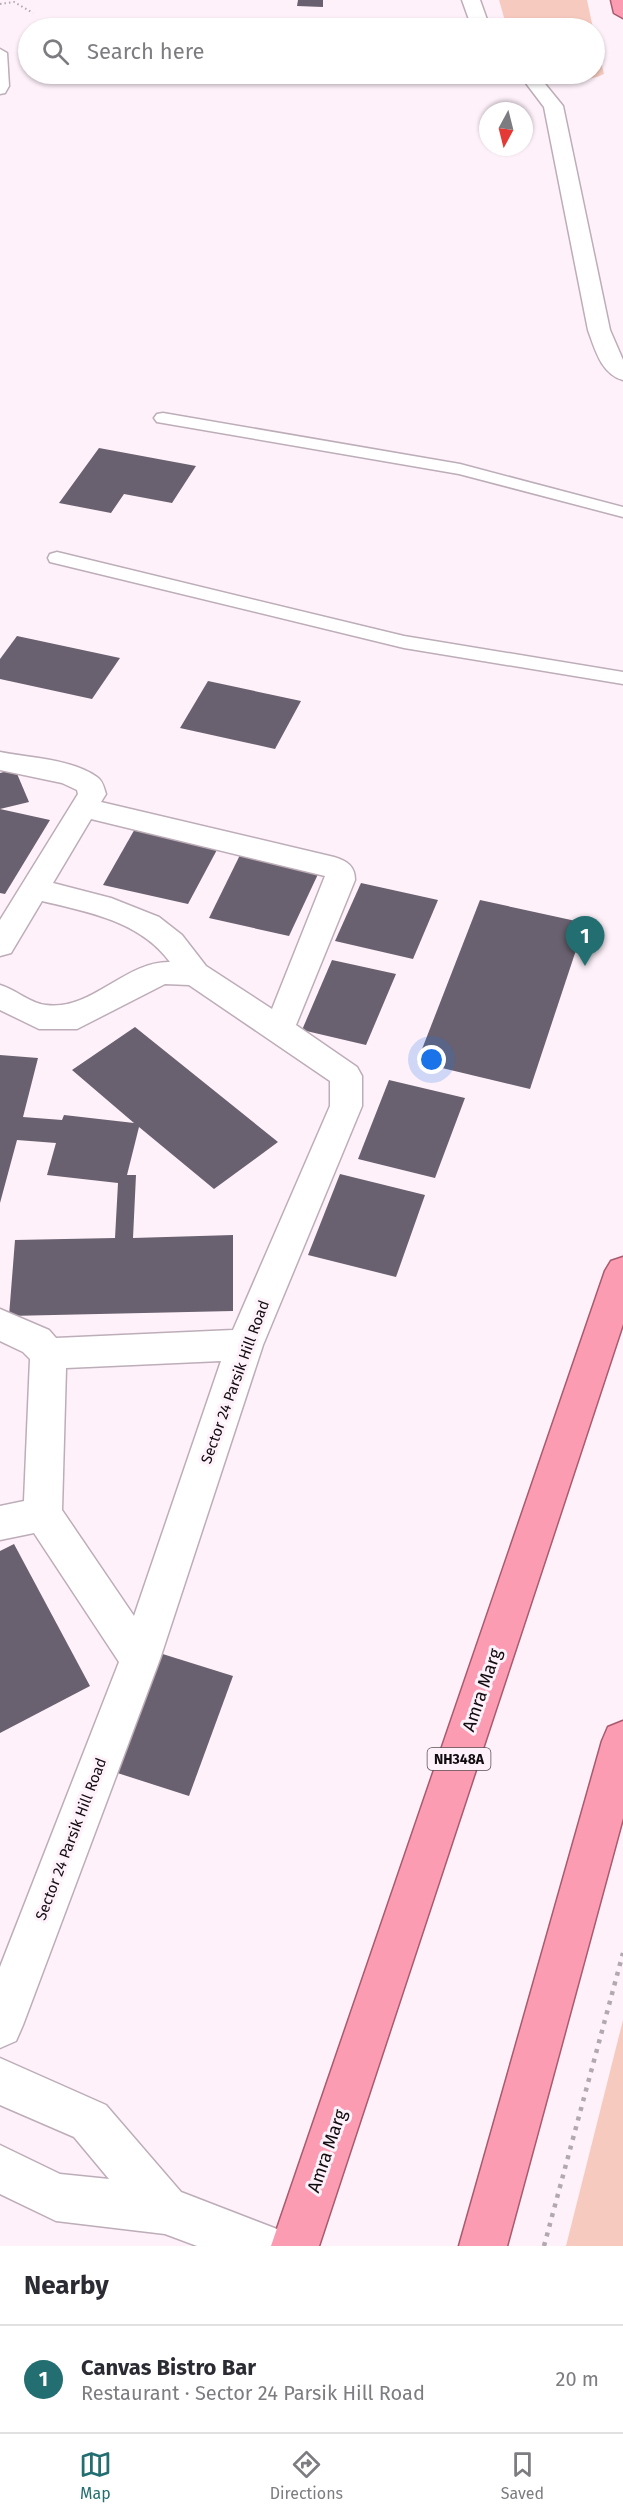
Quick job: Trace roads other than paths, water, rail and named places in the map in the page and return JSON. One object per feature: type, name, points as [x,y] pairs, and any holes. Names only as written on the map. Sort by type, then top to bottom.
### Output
[{"type":"highway","points":[[620,0],[623,13]]},
{"type":"highway","name":"Amra Marg","points":[[295,2246],[623,1271]]},
{"type":"highway","points":[[483,2246],[623,1741]]},
{"type":"street","points":[[471,0],[477,18]]},
{"type":"street","points":[[536,84],[553,106],[599,330],[609,358],[623,373]]},
{"type":"street","points":[[0,761],[70,775],[89,785],[92,794],[0,945]]},
{"type":"street","points":[[84,807],[334,867],[340,872],[340,880],[279,1029]]},
{"type":"street","points":[[34,889],[92,904],[137,919],[164,934],[195,974]]},
{"type":"street","points":[[0,996],[39,1017],[77,1017],[109,998],[161,974],[195,974]]},
{"type":"street","name":"Sector 24 Parsik Hill Road","points":[[0,2025],[140,1659],[245,1345],[346,1106],[346,1076],[195,974]]},
{"type":"street","points":[[0,1324],[36,1341],[48,1354],[43,1514],[140,1659]]},
{"type":"street","points":[[48,1354],[245,1345]]},
{"type":"street","points":[[0,1522],[43,1514]]},
{"type":"street","points":[[0,2081],[90,2121],[165,2210]]},
{"type":"street","points":[[0,2169],[56,2197],[165,2210],[260,2246]]},
{"type":"lane","points":[[0,53],[2,86],[0,90]]},
{"type":"lane","points":[[163,418],[460,470],[623,512]]},
{"type":"lane","points":[[57,558],[404,642],[623,678]]},
{"type":"place","name":"Canvas Bistro Bar","points":[[585,966]]}]
